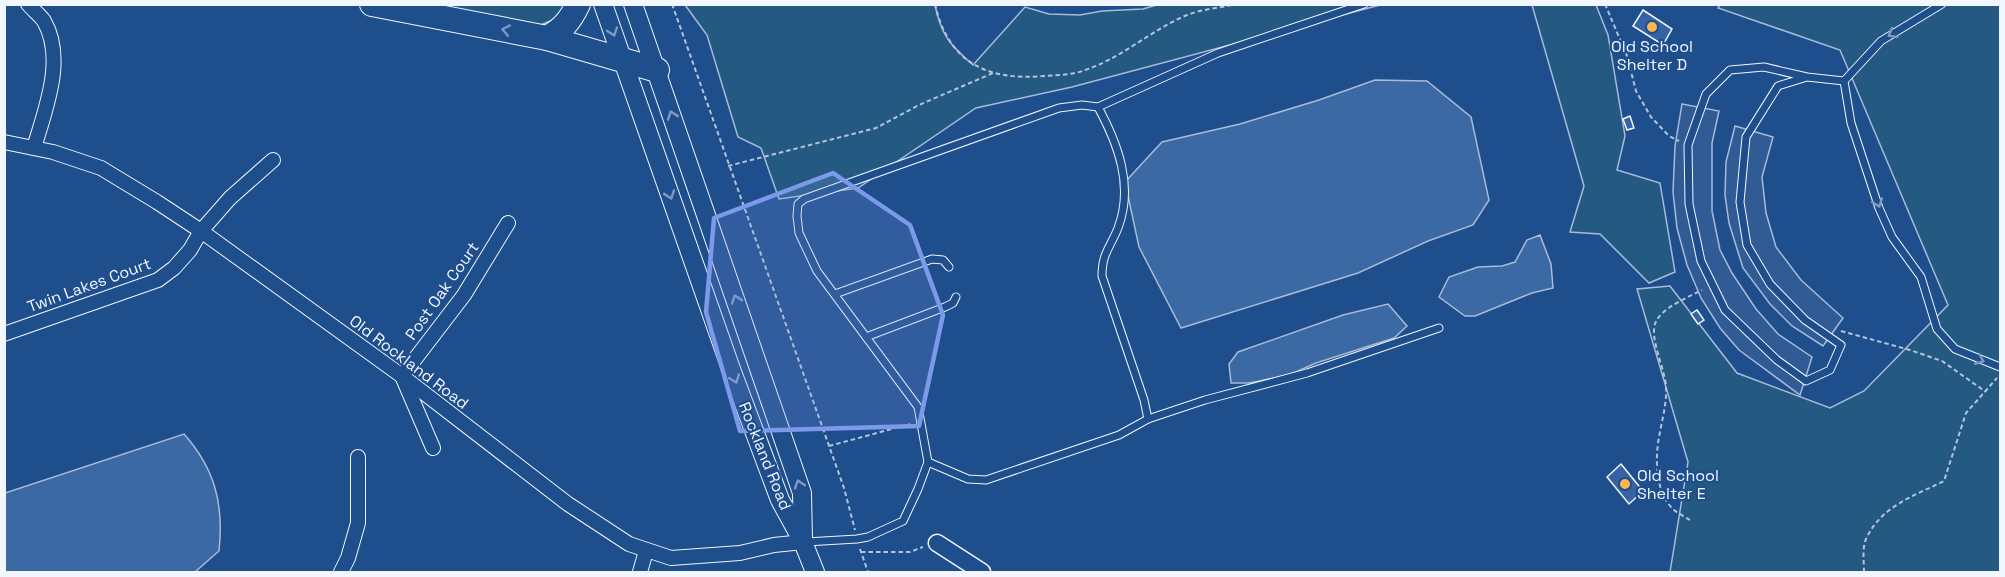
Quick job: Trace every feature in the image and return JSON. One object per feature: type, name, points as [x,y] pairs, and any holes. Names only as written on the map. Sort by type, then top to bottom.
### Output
[{"type":"highway","points":[[372,4],[547,38],[657,70]]},
{"type":"highway","points":[[547,38],[563,29],[578,4]]},
{"type":"main road","name":"Rockland Road","points":[[603,4],[731,369],[780,501],[803,542]]},
{"type":"main road","name":"Rockland Road","points":[[633,4],[802,493],[803,542]]},
{"type":"main road","points":[[803,542],[815,573]]},
{"type":"street","points":[[28,4],[44,21],[53,46],[52,75],[45,111],[34,148]]},
{"type":"street","name":"Old Rockland Road","points":[[4,142],[34,148],[101,168],[201,231],[402,376],[568,504],[628,544],[671,558],[740,554],[774,545],[803,542]]},
{"type":"street","name":"Twin Lakes Court","points":[[4,334],[158,280],[174,268],[190,250],[201,231],[230,198],[273,160]]},
{"type":"street","name":"Post Oak Court","points":[[402,376],[464,295],[508,223]]},
{"type":"street","points":[[402,376],[433,448]]},
{"type":"street","points":[[341,573],[358,523],[358,457]]},
{"type":"street","points":[[937,543],[982,573]]},
{"type":"street","points":[[640,573],[646,551]]},
{"type":"lane","points":[[803,542],[868,537],[903,521],[928,462],[918,407],[817,271],[799,232],[798,204],[1059,108],[1082,105],[1098,107],[1218,53],[1364,4]]},
{"type":"lane","points":[[1844,81],[1881,40],[1942,4]]},
{"type":"lane","points":[[1807,76],[1778,86],[1746,137],[1740,202],[1747,245],[1770,284],[1805,320],[1841,345],[1830,370],[1806,381],[1777,360],[1725,310],[1701,261],[1689,204],[1688,145],[1707,94],[1730,70],[1764,67],[1844,81]]},
{"type":"lane","points":[[1844,81],[1851,123],[1879,208],[1892,237],[1921,277],[1937,329],[1955,349],[2001,367]]},
{"type":"lane","points":[[1098,107],[1113,134],[1124,171],[1124,202],[1118,227],[1102,260],[1102,276],[1144,400],[1148,419]]},
{"type":"lane","points":[[835,294],[932,259],[943,260],[949,267]]},
{"type":"lane","points":[[866,337],[945,307],[953,303],[956,297]]},
{"type":"lane","points":[[928,462],[968,479],[986,480],[1119,435],[1148,419],[1205,400],[1307,373],[1439,328]]},
{"type":"path","points":[[672,4],[844,488],[852,521]]},
{"type":"path","points":[[934,4],[938,20],[951,46],[973,65],[993,73],[1025,78],[1084,71],[1105,62],[1188,15],[1236,4]]},
{"type":"path","points":[[1605,4],[1627,56],[1636,91],[1651,117],[1669,136],[1688,145]]},
{"type":"path","points":[[728,166],[876,128],[919,105],[993,73]]},
{"type":"path","points":[[1690,520],[1673,509],[1662,492],[1657,472],[1658,440],[1665,407],[1666,387],[1654,334],[1655,322],[1670,306],[1713,284]]},
{"type":"path","points":[[1834,329],[1942,361],[1986,392]]},
{"type":"path","points":[[1864,573],[1865,541],[1883,514],[1911,496],[1944,481],[1966,413],[2001,374]]},
{"type":"path","points":[[829,446],[913,424]]},
{"type":"path","points":[[861,552],[910,552],[937,543]]},
{"type":"path","points":[[860,547],[868,573]]},
{"type":"highlighted area","points":[[833,173],[910,225],[943,315],[919,426],[740,431],[706,312],[714,218]]},
{"type":"shaded area","points":[[1160,4],[1380,5],[1072,87],[976,108],[858,188],[779,199],[761,148],[738,137],[707,35],[685,5],[935,5],[940,24],[948,39],[973,65],[1025,7],[1049,14],[1080,15],[1102,11],[1143,9]]},
{"type":"shaded area","points":[[1721,4],[2000,5],[2000,572],[1670,572],[1688,462],[1637,289],[1670,286],[1737,373],[1830,408],[1864,391],[1948,305],[1840,50],[1718,8]]},
{"type":"shaded area","points":[[393,5],[568,5],[555,19],[521,33]]},
{"type":"shaded area","points":[[1532,5],[1596,5],[1608,35],[1625,136],[1617,170],[1660,183],[1675,272],[1649,283],[1600,234],[1570,232],[1584,186]]},
{"type":"shaded area","points":[[1375,80],[1427,81],[1471,117],[1489,200],[1473,225],[1428,241],[1358,273],[1181,328],[1139,247],[1125,182],[1162,142],[1240,124]]},
{"type":"shaded area","points":[[1682,104],[1719,111],[1712,143],[1712,211],[1720,250],[1756,309],[1778,334],[1812,357],[1800,395],[1739,350],[1720,328],[1701,298],[1687,265],[1677,228],[1673,192],[1675,146]]},
{"type":"shaded area","points":[[1735,126],[1773,137],[1762,177],[1766,213],[1776,247],[1801,280],[1843,318],[1823,346],[1792,326],[1770,304],[1743,268],[1729,223],[1725,195],[1726,162]]},
{"type":"shaded area","points":[[1540,235],[1551,264],[1553,288],[1532,293],[1475,316],[1465,316],[1439,297],[1449,277],[1478,267],[1502,266],[1515,262],[1527,240]]},
{"type":"shaded area","points":[[1388,304],[1407,326],[1394,338],[1316,363],[1289,375],[1249,383],[1231,383],[1229,364],[1238,352],[1343,315]]},
{"type":"shaded area","points":[[184,434],[195,447],[210,474],[220,518],[219,551],[195,572],[5,572],[5,493]]},
{"type":"building","name":"Old School Shelter D","points":[[1643,10],[1672,29],[1663,45],[1633,26]]},
{"type":"building","points":[[1630,116],[1634,128],[1627,130],[1623,119]]},
{"type":"building","points":[[1697,310],[1704,320],[1698,324],[1691,314]]},
{"type":"building","name":"Old School Shelter E","points":[[1621,464],[1643,491],[1629,504],[1607,477]]},
{"type":"place","name":"Old School Shelter D","points":[[1652,27]]},
{"type":"place","name":"Old School Shelter E","points":[[1625,484]]}]
